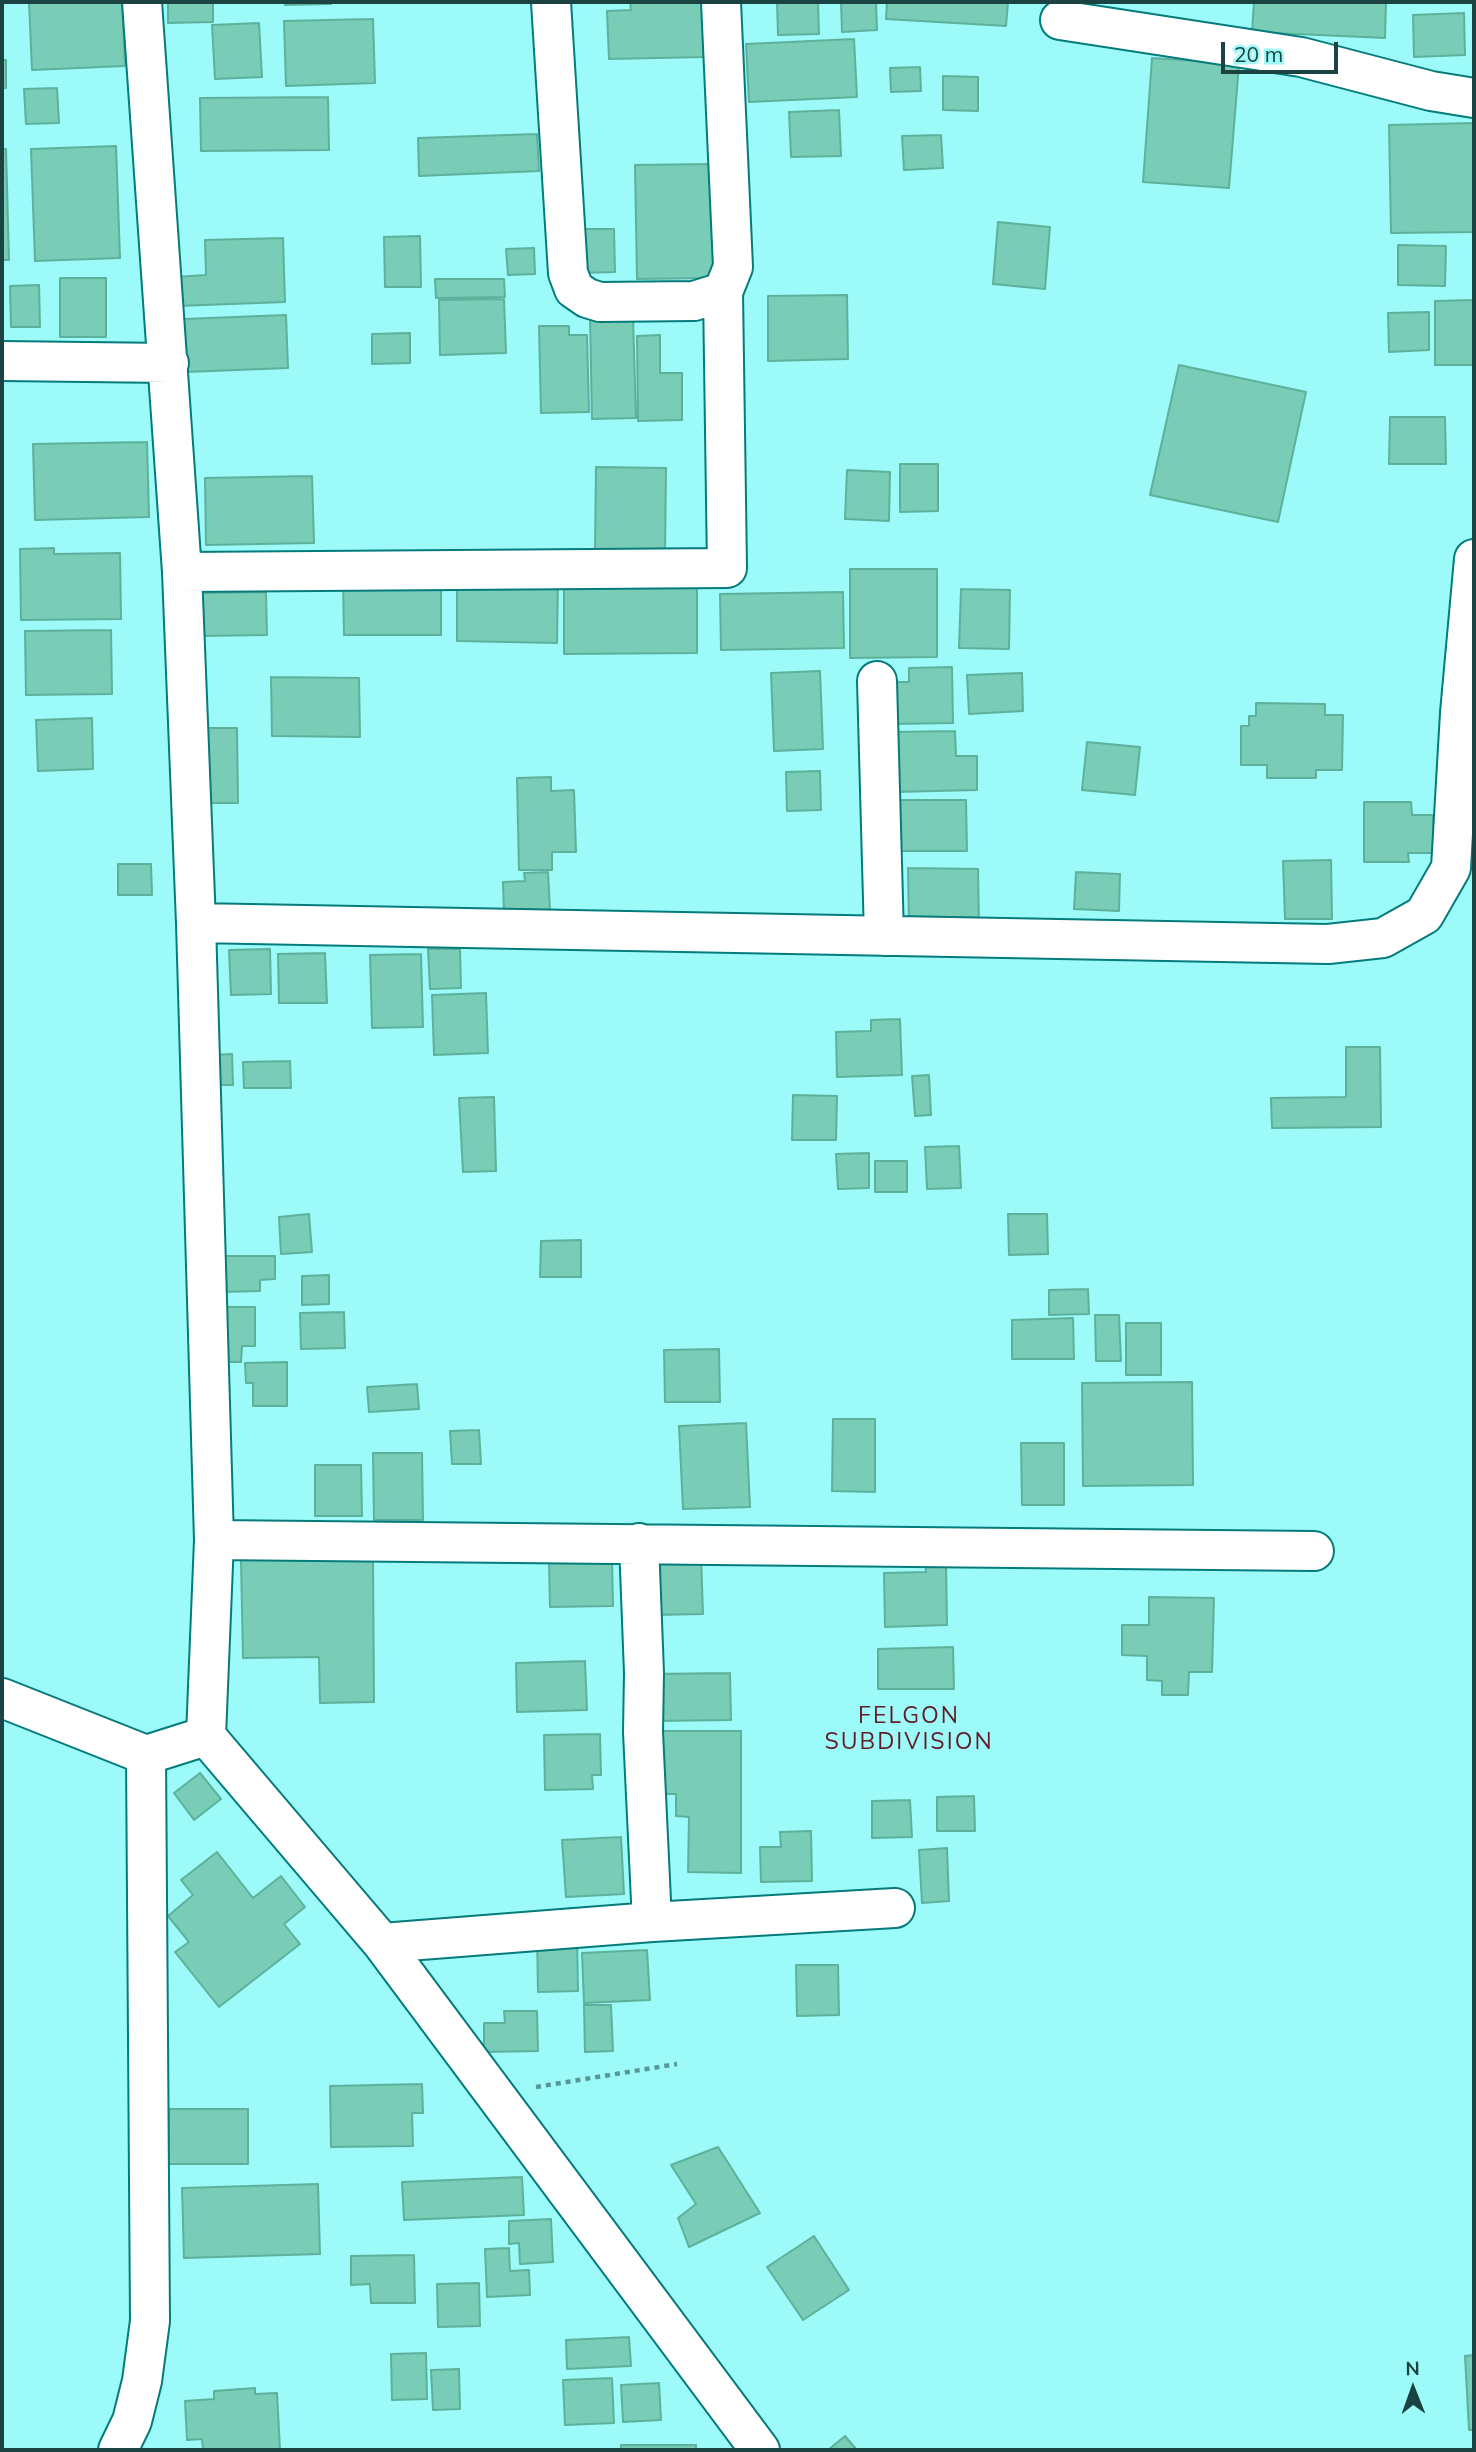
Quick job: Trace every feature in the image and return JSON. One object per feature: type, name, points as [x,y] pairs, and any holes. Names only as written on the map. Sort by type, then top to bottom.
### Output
[{"type":"street","points":[[142,2],[182,572],[196,923],[214,1539],[206,1736],[382,1943],[760,2450]]},
{"type":"street","points":[[551,2],[568,273],[574,289],[587,298],[600,302],[694,301],[723,292]]},
{"type":"street","points":[[182,572],[727,568],[723,292],[733,267],[721,2]]},
{"type":"street","points":[[1060,20],[1301,57],[1431,91],[1474,98]]},
{"type":"street","points":[[2,361],[169,363]]},
{"type":"street","points":[[196,923],[1328,944],[1383,938],[1424,915],[1451,868],[1467,713],[1473,566]]},
{"type":"street","points":[[877,681],[884,936]]},
{"type":"street","points":[[214,1539],[1314,1551]]},
{"type":"street","points":[[639,1543],[644,1673],[643,1732],[652,1922]]},
{"type":"street","points":[[2,1698],[146,1755],[206,1736]]},
{"type":"street","points":[[118,2450],[132,2421],[142,2381],[150,2321],[146,1755]]},
{"type":"street","points":[[382,1943],[652,1922],[895,1908]]},
{"type":"path","points":[[494,2094],[677,2064]]},
{"type":"building","points":[[29,2],[122,2],[125,66],[32,70]]},
{"type":"building","points":[[168,2],[213,2],[213,22],[168,23]]},
{"type":"building","points":[[285,2],[331,2],[331,4],[285,5]]},
{"type":"building","points":[[630,2],[702,2],[704,57],[609,59],[607,11],[631,10]]},
{"type":"building","points":[[777,2],[818,2],[819,34],[778,35]]},
{"type":"building","points":[[841,2],[876,2],[877,30],[842,32]]},
{"type":"building","points":[[887,2],[1008,2],[1006,26],[886,19]]},
{"type":"building","points":[[1254,2],[1386,2],[1385,38],[1252,32]]},
{"type":"building","points":[[1464,13],[1465,55],[1414,57],[1413,15]]},
{"type":"building","points":[[373,19],[375,83],[286,86],[284,21]]},
{"type":"building","points":[[259,23],[262,77],[215,79],[212,25]]},
{"type":"building","points":[[854,39],[857,97],[749,102],[746,44]]},
{"type":"building","points":[[1152,58],[1239,64],[1229,188],[1143,182]]},
{"type":"building","points":[[2,60],[6,60],[6,88],[2,88]]},
{"type":"building","points":[[920,67],[921,91],[891,92],[890,68]]},
{"type":"building","points":[[943,76],[978,77],[978,111],[943,110]]},
{"type":"building","points":[[57,88],[59,123],[26,124],[24,89]]},
{"type":"building","points":[[328,97],[329,150],[201,151],[200,98]]},
{"type":"building","points":[[839,110],[841,156],[791,157],[789,112]]},
{"type":"building","points":[[1474,123],[1474,232],[1391,233],[1389,125]]},
{"type":"building","points":[[537,134],[539,171],[419,176],[418,138]]},
{"type":"building","points":[[941,135],[943,168],[904,170],[902,136]]},
{"type":"building","points":[[116,146],[120,258],[35,261],[31,149]]},
{"type":"building","points":[[2,149],[6,149],[9,260],[2,260]]},
{"type":"building","points":[[713,164],[714,278],[637,279],[635,165]]},
{"type":"building","points":[[998,222],[1050,227],[1045,289],[993,284]]},
{"type":"building","points":[[578,229],[614,229],[615,272],[578,273]]},
{"type":"building","points":[[420,236],[421,287],[385,287],[384,237]]},
{"type":"building","points":[[283,238],[285,302],[177,306],[176,277],[206,275],[205,240]]},
{"type":"building","points":[[1398,245],[1446,246],[1445,286],[1398,285]]},
{"type":"building","points":[[534,248],[535,274],[508,275],[506,249]]},
{"type":"building","points":[[60,278],[106,278],[106,337],[60,337]]},
{"type":"building","points":[[435,279],[504,279],[505,297],[436,298]]},
{"type":"building","points":[[39,285],[40,327],[11,327],[10,286]]},
{"type":"building","points":[[847,295],[848,359],[768,361],[768,296]]},
{"type":"building","points":[[504,299],[506,353],[440,355],[439,300]]},
{"type":"building","points":[[1474,300],[1474,365],[1435,365],[1435,301]]},
{"type":"building","points":[[1429,312],[1429,350],[1389,352],[1388,313]]},
{"type":"building","points":[[286,315],[288,368],[185,372],[184,319]]},
{"type":"building","points":[[633,316],[636,418],[592,419],[590,317]]},
{"type":"building","points":[[539,326],[569,326],[569,335],[587,335],[589,412],[541,413]]},
{"type":"building","points":[[410,333],[410,363],[372,364],[372,334]]},
{"type":"building","points":[[660,335],[660,373],[682,373],[682,420],[638,421],[637,336]]},
{"type":"building","points":[[1179,365],[1306,392],[1278,522],[1150,495]]},
{"type":"building","points":[[1390,417],[1445,417],[1446,464],[1389,464]]},
{"type":"building","points":[[147,442],[149,517],[35,520],[33,444]]},
{"type":"building","points":[[900,464],[938,464],[938,511],[900,512]]},
{"type":"building","points":[[596,467],[666,468],[665,552],[595,551]]},
{"type":"building","points":[[847,470],[890,472],[889,521],[845,519]]},
{"type":"building","points":[[312,476],[314,543],[206,545],[205,478]]},
{"type":"building","points":[[54,548],[54,554],[120,553],[121,619],[21,620],[20,549]]},
{"type":"building","points":[[850,569],[937,569],[937,657],[850,658]]},
{"type":"building","points":[[457,580],[558,581],[557,643],[457,641]]},
{"type":"building","points":[[564,581],[697,581],[697,653],[564,654]]},
{"type":"building","points":[[343,582],[441,583],[441,635],[344,635]]},
{"type":"building","points":[[961,589],[1010,590],[1009,649],[959,648]]},
{"type":"building","points":[[266,592],[267,635],[202,636],[202,593]]},
{"type":"building","points":[[843,592],[844,648],[721,650],[720,594]]},
{"type":"building","points":[[111,630],[112,694],[26,695],[25,631]]},
{"type":"building","points":[[952,667],[953,723],[893,724],[893,682],[909,682],[909,668]]},
{"type":"building","points":[[820,671],[823,749],[774,751],[771,673]]},
{"type":"building","points":[[1022,673],[1023,711],[969,714],[967,675]]},
{"type":"building","points":[[271,677],[359,678],[360,737],[272,736]]},
{"type":"building","points":[[1256,703],[1325,704],[1325,715],[1343,715],[1342,770],[1316,770],[1316,778],[1267,778],[1267,765],[1241,765],[1241,726],[1249,726],[1249,716],[1256,716]]},
{"type":"building","points":[[92,718],[93,769],[38,771],[36,720]]},
{"type":"building","points":[[201,728],[237,728],[238,803],[203,803]]},
{"type":"building","points":[[955,731],[956,756],[977,756],[977,790],[894,792],[894,732]]},
{"type":"building","points":[[1087,742],[1140,747],[1135,795],[1082,790]]},
{"type":"building","points":[[820,771],[821,810],[787,811],[786,772]]},
{"type":"building","points":[[551,777],[551,791],[574,790],[576,852],[552,852],[552,870],[519,870],[517,778]]},
{"type":"building","points":[[896,800],[966,800],[967,851],[897,851]]},
{"type":"building","points":[[1364,802],[1411,802],[1412,815],[1433,815],[1433,853],[1408,853],[1409,862],[1364,862]]},
{"type":"building","points":[[1331,860],[1332,919],[1285,919],[1283,861]]},
{"type":"building","points":[[118,864],[151,864],[152,895],[118,895]]},
{"type":"building","points":[[908,868],[978,869],[979,927],[909,927]]},
{"type":"building","points":[[548,872],[550,910],[504,912],[503,882],[525,881],[524,873]]},
{"type":"building","points":[[1076,872],[1120,874],[1119,911],[1074,909]]},
{"type":"building","points":[[270,949],[271,994],[231,995],[229,950]]},
{"type":"building","points":[[428,949],[460,949],[461,988],[430,989]]},
{"type":"building","points":[[325,953],[327,1003],[279,1003],[278,954]]},
{"type":"building","points":[[421,954],[423,1027],[372,1028],[370,955]]},
{"type":"building","points":[[486,993],[488,1053],[434,1055],[432,995]]},
{"type":"building","points":[[900,1019],[902,1075],[837,1077],[836,1032],[871,1031],[871,1020]]},
{"type":"building","points":[[1346,1047],[1380,1047],[1381,1127],[1272,1128],[1271,1098],[1346,1097]]},
{"type":"building","points":[[232,1054],[233,1085],[213,1085],[212,1055]]},
{"type":"building","points":[[290,1061],[291,1088],[244,1088],[243,1062]]},
{"type":"building","points":[[929,1075],[931,1115],[915,1116],[912,1076]]},
{"type":"building","points":[[793,1095],[837,1096],[836,1140],[792,1140]]},
{"type":"building","points":[[494,1097],[496,1171],[463,1172],[459,1098]]},
{"type":"building","points":[[959,1146],[961,1188],[927,1189],[925,1147]]},
{"type":"building","points":[[869,1153],[869,1188],[838,1189],[836,1154]]},
{"type":"building","points":[[875,1161],[907,1161],[907,1192],[875,1192]]},
{"type":"building","points":[[309,1214],[312,1252],[281,1254],[279,1217]]},
{"type":"building","points":[[1008,1214],[1047,1214],[1048,1254],[1009,1255]]},
{"type":"building","points":[[581,1240],[581,1277],[540,1277],[541,1241]]},
{"type":"building","points":[[221,1256],[275,1256],[275,1279],[260,1280],[260,1291],[221,1292]]},
{"type":"building","points":[[329,1275],[329,1304],[302,1305],[302,1276]]},
{"type":"building","points":[[1088,1289],[1089,1314],[1049,1315],[1049,1290]]},
{"type":"building","points":[[222,1307],[255,1307],[255,1346],[242,1346],[241,1362],[221,1362]]},
{"type":"building","points":[[344,1312],[345,1348],[301,1349],[300,1313]]},
{"type":"building","points":[[1095,1315],[1119,1315],[1121,1361],[1096,1361]]},
{"type":"building","points":[[1073,1318],[1074,1359],[1012,1359],[1012,1320]]},
{"type":"building","points":[[1126,1323],[1161,1323],[1161,1375],[1126,1375]]},
{"type":"building","points":[[719,1349],[720,1402],[665,1402],[664,1350]]},
{"type":"building","points":[[287,1362],[287,1406],[253,1406],[253,1383],[246,1383],[245,1363]]},
{"type":"building","points":[[1192,1382],[1193,1485],[1083,1486],[1082,1383]]},
{"type":"building","points":[[417,1384],[419,1409],[369,1412],[367,1387]]},
{"type":"building","points":[[833,1419],[875,1419],[875,1492],[832,1491]]},
{"type":"building","points":[[746,1423],[750,1507],[683,1509],[679,1426]]},
{"type":"building","points":[[479,1430],[481,1464],[452,1464],[450,1431]]},
{"type":"building","points":[[1021,1443],[1064,1443],[1064,1505],[1022,1505]]},
{"type":"building","points":[[373,1453],[422,1453],[423,1520],[374,1520]]},
{"type":"building","points":[[315,1465],[361,1465],[362,1516],[315,1516]]},
{"type":"building","points":[[701,1556],[703,1614],[654,1615],[653,1558]]},
{"type":"building","points":[[373,1559],[374,1702],[320,1703],[319,1657],[243,1658],[241,1560]]},
{"type":"building","points":[[946,1560],[947,1625],[885,1627],[884,1573],[926,1572],[925,1561]]},
{"type":"building","points":[[612,1561],[613,1606],[550,1607],[549,1562]]},
{"type":"building","points":[[1149,1597],[1214,1598],[1212,1672],[1189,1672],[1188,1695],[1162,1695],[1162,1681],[1147,1680],[1147,1656],[1122,1655],[1122,1625],[1149,1625]]},
{"type":"building","points":[[953,1647],[954,1689],[878,1689],[878,1649]]},
{"type":"building","points":[[585,1661],[587,1710],[517,1712],[516,1663]]},
{"type":"building","points":[[730,1673],[731,1720],[653,1721],[652,1674]]},
{"type":"building","points":[[659,1731],[741,1731],[741,1873],[688,1872],[689,1817],[676,1816],[676,1794],[659,1794]]},
{"type":"building","points":[[600,1734],[601,1775],[592,1775],[593,1789],[545,1790],[544,1735]]},
{"type":"building","points":[[200,1773],[221,1799],[194,1820],[174,1793]]},
{"type":"building","points":[[974,1796],[975,1831],[937,1831],[937,1797]]},
{"type":"building","points":[[910,1800],[912,1837],[872,1838],[872,1801]]},
{"type":"building","points":[[811,1831],[812,1881],[761,1882],[760,1847],[781,1847],[780,1832]]},
{"type":"building","points":[[621,1837],[624,1894],[566,1897],[562,1840]]},
{"type":"building","points":[[947,1848],[949,1901],[922,1903],[919,1850]]},
{"type":"building","points":[[217,1852],[253,1898],[281,1876],[305,1907],[284,1924],[300,1944],[219,2007],[175,1952],[189,1942],[168,1916],[193,1895],[181,1880]]},
{"type":"building","points":[[577,1933],[578,1991],[538,1992],[537,1934]]},
{"type":"building","points":[[647,1950],[650,2000],[584,2003],[582,1953]]},
{"type":"building","points":[[796,1965],[838,1965],[839,2015],[797,2016]]},
{"type":"building","points":[[584,2005],[611,2005],[613,2051],[585,2052]]},
{"type":"building","points":[[504,2011],[537,2011],[538,2051],[484,2052],[484,2023],[505,2023]]},
{"type":"building","points":[[422,2084],[423,2113],[412,2113],[413,2146],[331,2147],[330,2086]]},
{"type":"building","points":[[169,2109],[248,2109],[248,2164],[169,2164]]},
{"type":"building","points":[[718,2147],[760,2213],[689,2247],[678,2218],[696,2204],[671,2165]]},
{"type":"building","points":[[522,2177],[524,2215],[404,2220],[402,2182]]},
{"type":"building","points":[[318,2184],[320,2254],[184,2258],[182,2188]]},
{"type":"building","points":[[551,2219],[553,2262],[520,2264],[519,2243],[509,2244],[509,2221]]},
{"type":"building","points":[[814,2236],[849,2290],[803,2320],[767,2267]]},
{"type":"building","points":[[509,2248],[510,2271],[529,2270],[530,2295],[487,2297],[485,2249]]},
{"type":"building","points":[[414,2255],[415,2303],[371,2303],[370,2284],[351,2285],[351,2256]]},
{"type":"building","points":[[479,2283],[480,2326],[438,2327],[437,2284]]},
{"type":"building","points":[[629,2337],[631,2366],[567,2369],[566,2340]]},
{"type":"building","points":[[426,2353],[427,2399],[392,2400],[391,2354]]},
{"type":"building","points":[[1474,2355],[1474,2430],[1469,2430],[1465,2356]]},
{"type":"building","points":[[459,2369],[460,2409],[433,2410],[431,2370]]},
{"type":"building","points":[[612,2378],[614,2423],[565,2425],[563,2380]]},
{"type":"building","points":[[659,2383],[661,2420],[623,2422],[621,2385]]},
{"type":"building","points":[[255,2388],[255,2394],[277,2393],[280,2450],[203,2450],[202,2439],[187,2440],[185,2401],[214,2399],[214,2391]]},
{"type":"building","points":[[845,2436],[857,2450],[828,2450]]},
{"type":"building","points":[[621,2445],[696,2445],[696,2450],[621,2450]]},
{"type":"district","name":"FELGON SUBDIVISION","points":[[909,1729]]}]
